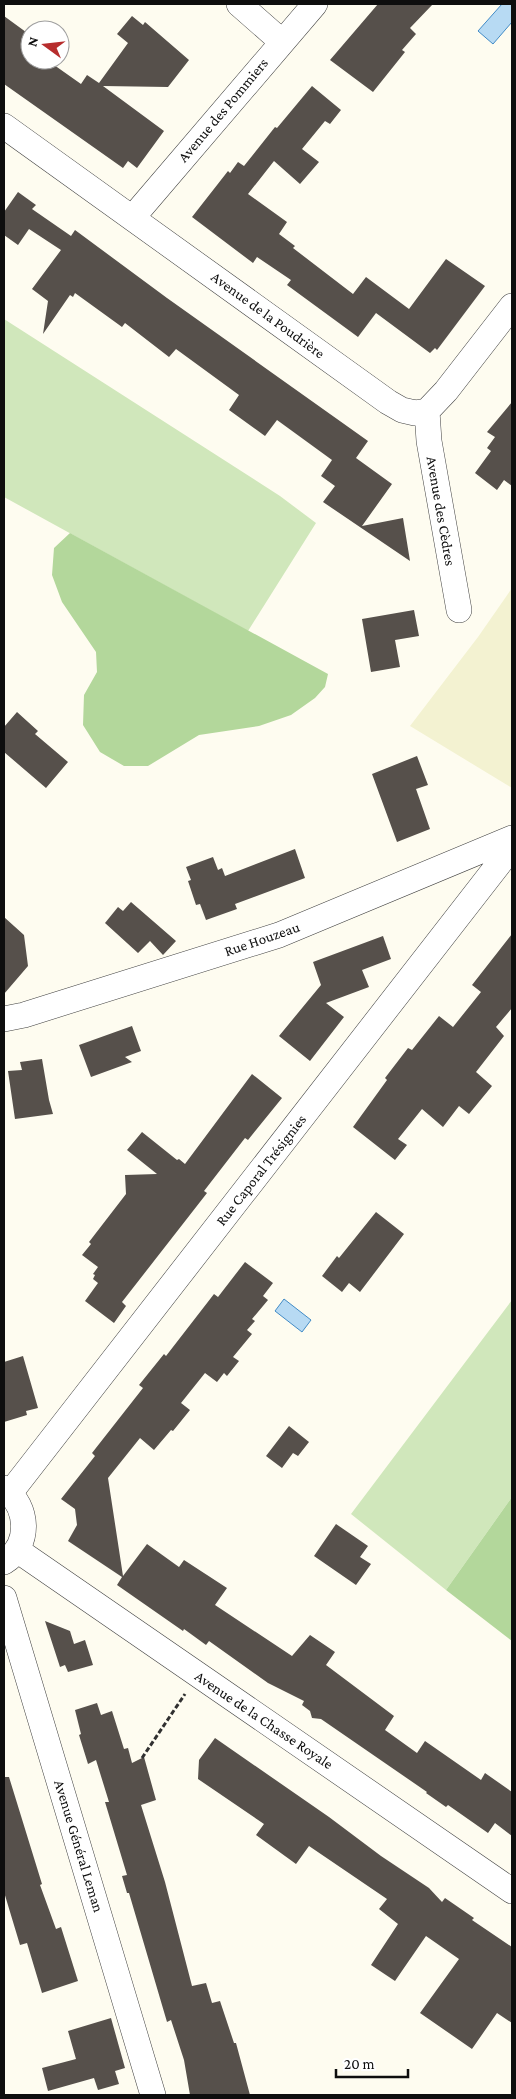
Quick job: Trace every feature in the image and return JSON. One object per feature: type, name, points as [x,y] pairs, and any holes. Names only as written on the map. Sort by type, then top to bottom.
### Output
[{"type":"street","points":[[239,4],[281,41]]},
{"type":"street","name":"Avenue des Pommiers","points":[[133,217],[314,4]]},
{"type":"street","name":"Avenue de la Poudrière","points":[[4,126],[388,402],[402,410],[415,413],[427,411]]},
{"type":"street","points":[[427,411],[446,391],[512,306]]},
{"type":"street","name":"Avenue des Cèdres","points":[[427,411],[429,441],[458,610]]},
{"type":"street","name":"Rue Houzeau","points":[[4,1019],[24,1015],[279,935],[512,838]]},
{"type":"street","name":"Rue Caporal Trésignies","points":[[7,1490],[512,847]]},
{"type":"street","points":[[7,1490],[20,1506],[24,1523],[24,1534],[10,1556]]},
{"type":"street","name":"Avenue de la Chasse Royale","points":[[10,1556],[198,1675],[512,1890]]},
{"type":"street","name":"Avenue Général Leman","points":[[4,1598],[154,2095]]},
{"type":"path","points":[[142,1758],[198,1675]]},
{"type":"green space","points":[[4,319],[280,496],[316,523],[248,631],[4,497]]},
{"type":"green space","points":[[70,533],[328,674],[325,687],[315,698],[291,715],[259,726],[199,735],[148,766],[124,766],[100,752],[83,725],[84,695],[97,672],[96,652],[62,602],[52,575],[54,548]]},
{"type":"green space","points":[[512,588],[512,788],[410,726],[478,637]]},
{"type":"green space","points":[[512,1300],[512,1497],[446,1590],[351,1514]]},
{"type":"green space","points":[[512,1497],[512,1641],[446,1590]]},
{"type":"water","points":[[502,4],[512,4],[512,22],[493,44],[478,31]]},
{"type":"water","points":[[284,1299],[311,1320],[302,1332],[275,1311]]},
{"type":"building","points":[[378,4],[433,4],[410,28],[416,34],[402,50],[405,52],[373,92],[330,60]]},
{"type":"building","points":[[4,16],[20,28],[20,70],[61,70],[81,84],[87,75],[99,83],[128,43],[117,34],[132,16],[143,25],[145,22],[189,60],[168,87],[103,86],[164,131],[137,168],[128,161],[123,168],[4,84]]},
{"type":"building","points":[[312,86],[341,110],[330,124],[325,121],[302,149],[319,162],[300,184],[274,161],[248,194],[287,222],[279,234],[295,246],[293,248],[353,294],[366,277],[409,309],[446,259],[485,286],[437,350],[435,348],[430,353],[376,313],[358,337],[287,285],[291,280],[257,257],[253,263],[192,217],[228,171],[230,173],[238,162],[244,166],[275,127],[277,128]]},
{"type":"building","points":[[18,192],[36,205],[32,209],[71,236],[75,230],[368,441],[356,458],[392,484],[362,526],[403,518],[410,561],[323,502],[335,486],[321,476],[332,460],[277,420],[265,436],[229,410],[239,395],[176,349],[169,357],[125,323],[122,327],[75,293],[73,297],[70,295],[43,334],[48,301],[32,289],[61,250],[29,229],[18,245],[4,235],[4,212]]},
{"type":"building","points":[[512,402],[512,486],[504,480],[497,490],[475,473],[491,451],[487,448],[495,437],[487,432]]},
{"type":"building","points":[[414,610],[419,636],[395,640],[400,667],[371,672],[362,619]]},
{"type":"building","points":[[17,712],[38,731],[35,734],[68,762],[46,788],[4,752],[4,727]]},
{"type":"building","points":[[417,756],[428,785],[416,789],[430,829],[397,842],[372,774]]},
{"type":"building","points":[[295,849],[305,878],[235,904],[237,909],[206,920],[200,904],[196,905],[188,881],[191,880],[186,867],[213,857],[218,870],[222,868],[225,876]]},
{"type":"building","points":[[131,902],[176,941],[163,955],[150,941],[138,953],[105,923],[118,907],[123,911]]},
{"type":"building","points":[[4,917],[24,935],[28,966],[4,994]]},
{"type":"building","points":[[512,934],[512,1008],[496,1027],[504,1036],[476,1072],[492,1086],[469,1114],[459,1106],[443,1127],[422,1109],[398,1139],[407,1145],[395,1160],[353,1127],[387,1080],[385,1078],[408,1048],[412,1050],[439,1016],[453,1027],[481,992],[472,985]]},
{"type":"building","points":[[383,936],[391,959],[362,970],[369,987],[326,1003],[344,1017],[310,1061],[279,1036],[321,985],[313,962]]},
{"type":"building","points":[[132,1026],[141,1051],[125,1057],[132,1062],[91,1077],[79,1045]]},
{"type":"building","points":[[42,1059],[53,1114],[15,1119],[8,1071],[22,1070],[20,1062]]},
{"type":"building","points":[[252,1074],[282,1098],[248,1140],[245,1138],[204,1191],[207,1193],[122,1302],[126,1306],[114,1323],[85,1301],[98,1283],[93,1279],[95,1275],[93,1274],[98,1267],[82,1255],[91,1244],[89,1242],[126,1194],[125,1175],[157,1174],[127,1150],[142,1132],[177,1160],[179,1159],[185,1164]]},
{"type":"building","points":[[376,1212],[404,1234],[360,1292],[349,1283],[342,1292],[322,1276]]},
{"type":"building","points":[[245,1262],[273,1283],[263,1296],[268,1300],[252,1319],[255,1321],[247,1330],[252,1334],[233,1357],[239,1361],[227,1376],[224,1373],[217,1382],[205,1373],[181,1403],[190,1410],[173,1431],[171,1430],[154,1450],[140,1438],[108,1478],[123,1576],[147,1544],[179,1567],[184,1560],[227,1588],[215,1605],[292,1656],[310,1635],[335,1652],[326,1665],[394,1716],[385,1730],[417,1753],[425,1741],[481,1780],[485,1773],[512,1792],[512,1836],[495,1823],[488,1833],[448,1805],[446,1807],[321,1719],[312,1718],[310,1711],[302,1705],[304,1701],[268,1683],[209,1641],[206,1645],[184,1629],[183,1631],[117,1585],[122,1577],[68,1541],[77,1525],[75,1509],[61,1499],[95,1456],[92,1453],[143,1388],[139,1385],[164,1354],[166,1356],[214,1294],[218,1297]]},
{"type":"building","points":[[23,1356],[38,1408],[26,1411],[27,1415],[4,1422],[4,1362]]},
{"type":"building","points":[[289,1426],[309,1442],[298,1456],[293,1453],[282,1468],[266,1456]]},
{"type":"building","points":[[336,1524],[368,1546],[360,1557],[371,1564],[356,1585],[314,1556]]},
{"type":"building","points":[[45,1621],[70,1631],[74,1644],[85,1640],[93,1665],[68,1672],[65,1665],[60,1667]]},
{"type":"building","points":[[97,1703],[101,1715],[112,1711],[124,1749],[128,1748],[132,1763],[144,1757],[156,1800],[141,1805],[165,1882],[192,1986],[206,1983],[212,2003],[220,2001],[234,2043],[236,2043],[250,2095],[190,2095],[184,2060],[171,2020],[167,2022],[129,1893],[127,1893],[122,1876],[127,1875],[105,1802],[109,1802],[96,1760],[88,1764],[79,1735],[81,1734],[75,1710]]},
{"type":"building","points":[[215,1738],[429,1888],[442,1902],[445,1898],[474,1918],[472,1920],[512,1947],[512,2023],[497,2013],[472,2049],[420,2013],[459,1959],[426,1936],[395,1981],[371,1965],[398,1924],[379,1909],[387,1899],[309,1846],[296,1864],[256,1835],[264,1824],[198,1779],[199,1760]]},
{"type":"building","points":[[4,1777],[9,1777],[42,1884],[40,1885],[56,1929],[61,1927],[78,1981],[42,1993],[27,1943],[20,1945],[4,1892]]},
{"type":"building","points":[[111,2018],[125,2068],[115,2071],[119,2084],[98,2090],[94,2078],[48,2091],[42,2068],[76,2059],[68,2031]]}]
